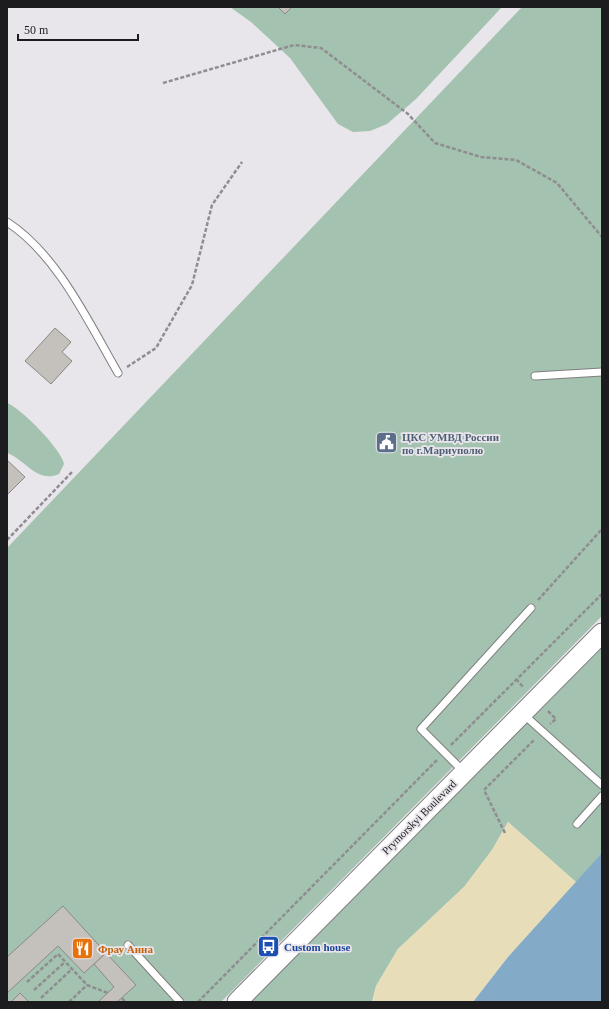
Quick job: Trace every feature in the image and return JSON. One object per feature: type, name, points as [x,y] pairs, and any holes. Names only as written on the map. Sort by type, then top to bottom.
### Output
[{"type":"street","name":"Prymorskyi Boulevard","points":[[237,1002],[602,633]]},
{"type":"lane","points":[[7,222],[15,227],[45,257],[75,299],[118,373]]},
{"type":"lane","points":[[535,376],[602,372]]},
{"type":"lane","points":[[464,772],[421,729],[531,608]]},
{"type":"lane","points":[[522,713],[602,785]]},
{"type":"lane","points":[[577,824],[602,796]]},
{"type":"lane","points":[[128,945],[180,1002]]},
{"type":"path","points":[[163,84],[294,45],[321,48],[408,114],[435,143],[481,157],[516,160],[557,183],[602,237]]},
{"type":"path","points":[[118,373],[156,348],[192,285],[212,205],[242,162]]},
{"type":"path","points":[[7,540],[73,471]]},
{"type":"path","points":[[531,608],[602,530]]},
{"type":"path","points":[[198,1002],[602,594]]},
{"type":"path","points":[[505,833],[484,790],[556,718]]},
{"type":"path","points":[[27,982],[58,954],[87,985],[108,993]]},
{"type":"path","points":[[34,990],[65,962]]},
{"type":"path","points":[[41,998],[72,969]]},
{"type":"path","points":[[69,1002],[87,985]]},
{"type":"path","points":[[122,998],[125,1002]]},
{"type":"green space","points":[[230,7],[502,7],[416,99],[387,124],[370,131],[353,132],[338,124],[290,58],[251,22]]},
{"type":"green space","points":[[522,7],[602,7],[602,616],[221,1002],[7,1002],[7,548]]},
{"type":"green space","points":[[7,403],[31,421],[56,449],[64,464],[59,474],[44,476],[32,470],[20,460],[7,453]]},
{"type":"green space","points":[[602,647],[602,853],[577,883],[508,822],[492,850],[464,887],[398,949],[376,986],[372,1002],[251,1002]]},
{"type":"sand","points":[[508,822],[577,883],[508,957],[473,1002],[372,1002],[376,986],[398,949],[464,887],[492,850]]},
{"type":"water","points":[[602,853],[602,1002],[473,1002],[508,957]]},
{"type":"building","points":[[278,7],[292,7],[285,14]]},
{"type":"building","points":[[55,328],[71,342],[62,352],[72,361],[51,384],[25,361]]},
{"type":"building","points":[[7,460],[25,477],[7,495]]},
{"type":"building","points":[[63,906],[106,953],[84,973],[58,946],[7,993],[7,957]]},
{"type":"building","points":[[106,953],[136,985],[117,1002],[98,1002],[114,987],[94,964]]},
{"type":"building","points":[[20,993],[29,1002],[11,1002]]},
{"type":"place","name":"ЦКС УМВД России по г.Мариуполю","points":[[387,443]]},
{"type":"place","name":"Custom house","points":[[268,947]]},
{"type":"place","name":"Фрау Анна","points":[[82,949]]}]
